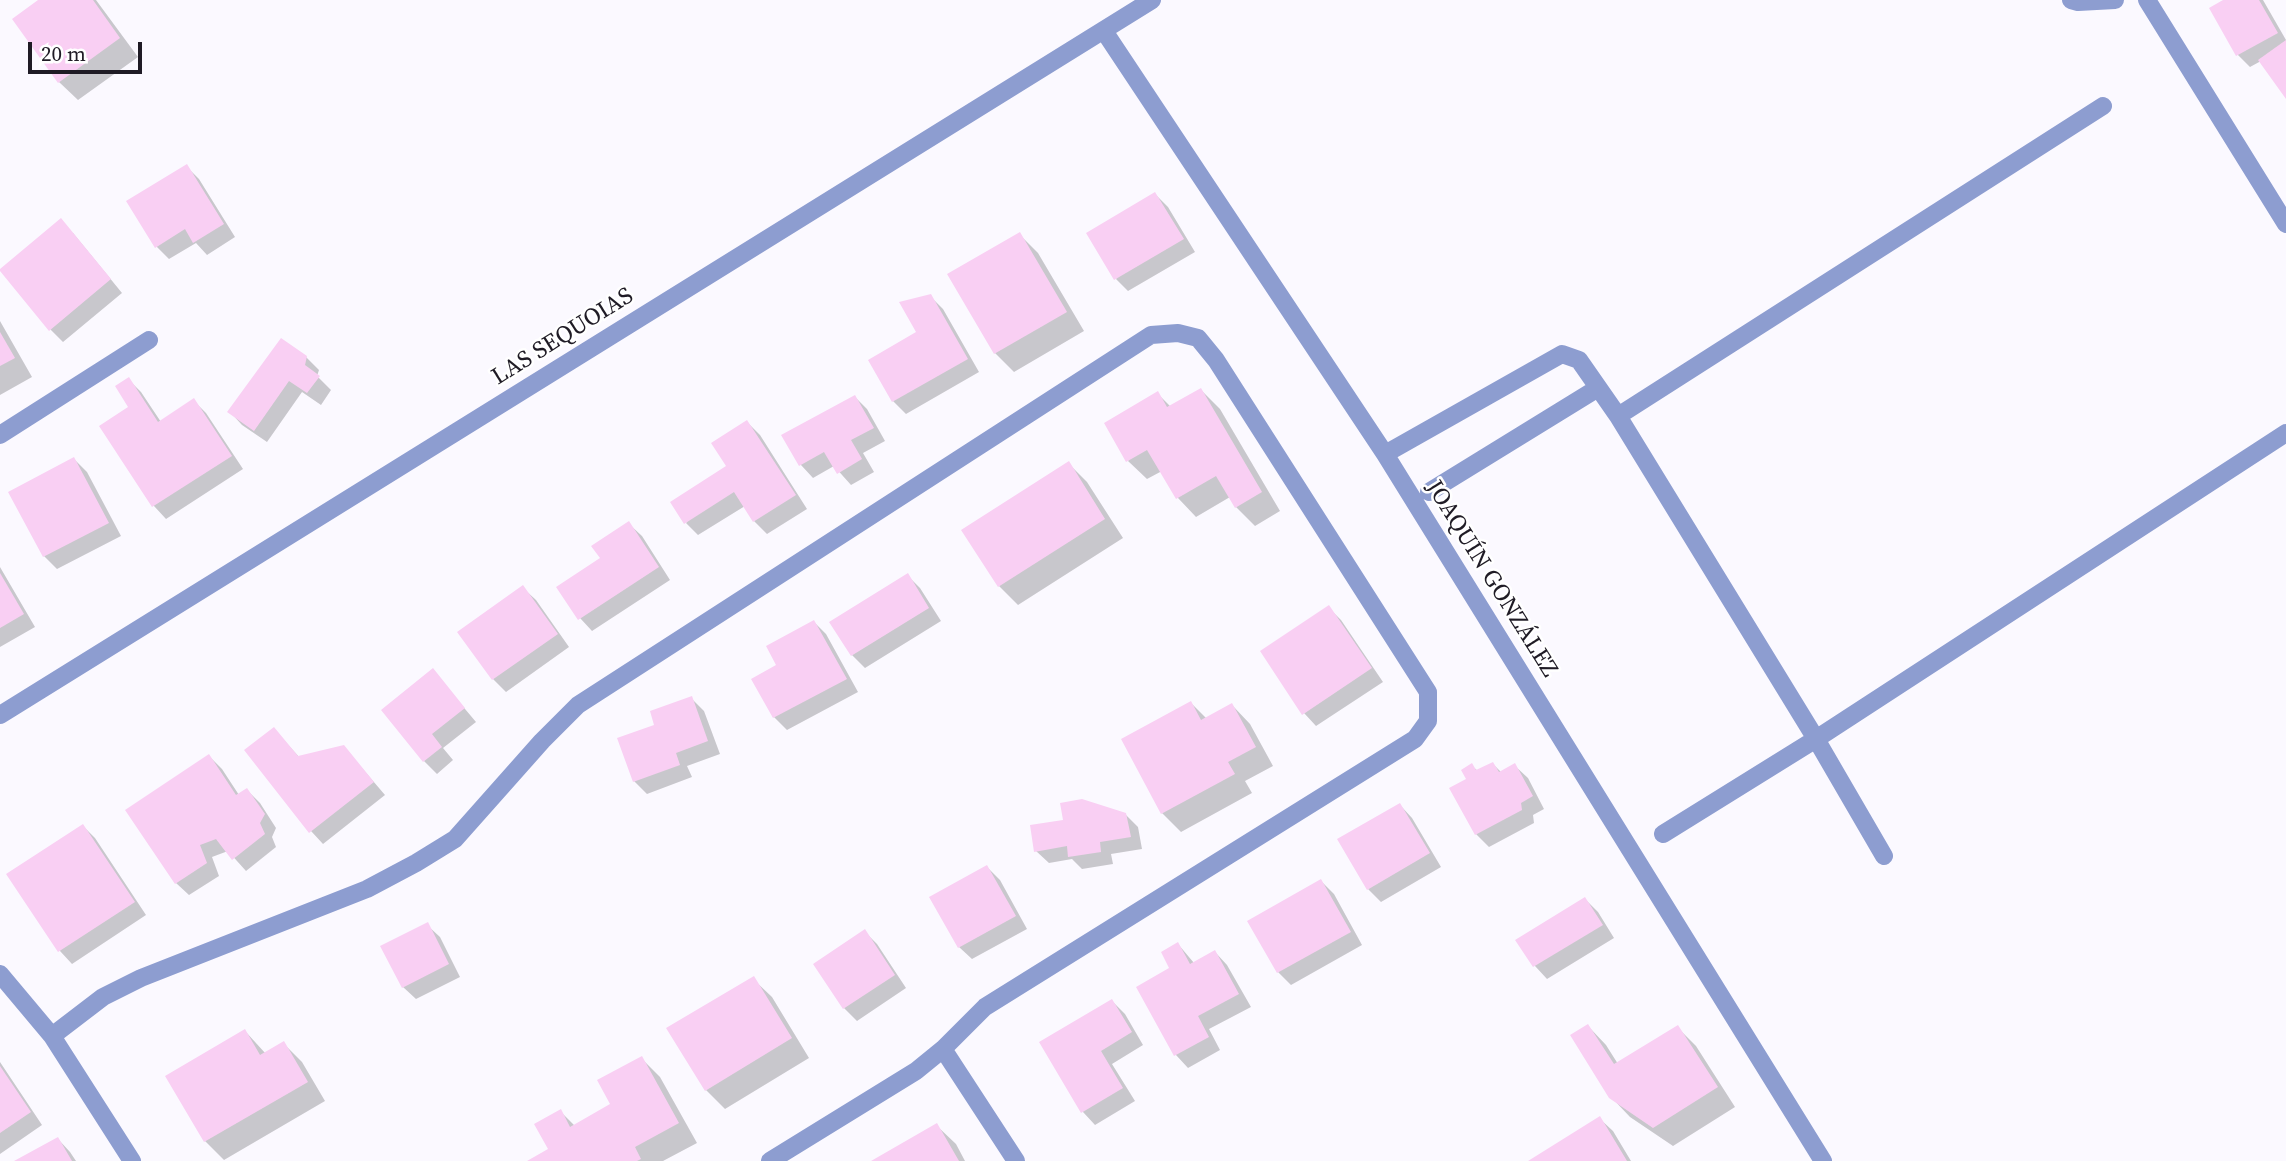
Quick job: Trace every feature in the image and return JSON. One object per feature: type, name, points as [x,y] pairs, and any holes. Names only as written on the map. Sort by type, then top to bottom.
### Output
[{"type":"street","name":"LAS SEQUOIAS","points":[[0,715],[1152,0]]},
{"type":"street","points":[[2071,0],[2115,0]]},
{"type":"street","points":[[2147,0],[2286,224]]},
{"type":"street","name":"JOAQUÍN GONZÁLEZ","points":[[1104,31],[1385,454],[1823,1161]]},
{"type":"street","points":[[1618,416],[2103,106]]},
{"type":"street","points":[[52,1036],[103,997],[141,978],[367,889],[426,857],[455,839],[542,741],[578,705],[1151,335],[1178,333],[1198,338],[1216,360],[1428,692],[1428,721],[1415,739],[985,1007],[943,1049],[916,1071],[770,1161]]},
{"type":"street","points":[[0,435],[149,340]]},
{"type":"street","points":[[1385,454],[1562,354],[1579,360],[1618,416],[1816,739],[1884,856]]},
{"type":"street","points":[[1429,492],[1598,388]]},
{"type":"street","points":[[1663,834],[1816,739],[2286,433]]},
{"type":"street","points":[[0,974],[52,1036],[132,1161]]},
{"type":"street","points":[[943,1049],[1016,1161]]},
{"type":"building","points":[[38,0],[93,0],[120,38],[58,83],[12,19]]},
{"type":"building","points":[[2223,0],[2259,0],[2278,33],[2236,56],[2209,8]]},
{"type":"building","points":[[2286,40],[2286,99],[2258,60]]},
{"type":"building","points":[[187,164],[224,224],[193,243],[185,229],[155,248],[126,201]]},
{"type":"building","points":[[1155,192],[1184,239],[1114,280],[1086,233]]},
{"type":"building","points":[[61,218],[111,279],[49,331],[0,269]]},
{"type":"building","points":[[1020,232],[1067,312],[994,354],[947,274]]},
{"type":"building","points":[[931,294],[968,359],[892,402],[868,360],[916,332],[899,302]]},
{"type":"building","points":[[0,332],[15,358],[0,366]]},
{"type":"building","points":[[281,338],[307,356],[305,365],[320,376],[307,393],[289,381],[254,431],[227,412]]},
{"type":"building","points":[[129,377],[158,422],[194,398],[232,456],[152,507],[99,426],[128,407],[115,386]]},
{"type":"building","points":[[1201,388],[1262,492],[1235,508],[1216,476],[1176,499],[1147,450],[1126,462],[1104,423],[1158,391],[1167,407]]},
{"type":"building","points":[[855,395],[874,428],[851,440],[862,459],[837,474],[824,452],[799,466],[781,435]]},
{"type":"building","points":[[747,420],[796,495],[753,522],[734,492],[684,524],[670,502],[726,466],[711,443]]},
{"type":"building","points":[[74,457],[109,523],[43,557],[8,492]]},
{"type":"building","points":[[1069,461],[1105,519],[998,587],[961,530]]},
{"type":"building","points":[[629,521],[659,567],[578,620],[556,587],[600,558],[591,546]]},
{"type":"building","points":[[0,573],[24,614],[0,628]]},
{"type":"building","points":[[908,573],[929,608],[851,656],[829,622]]},
{"type":"building","points":[[523,585],[558,634],[492,680],[457,632]]},
{"type":"building","points":[[1329,605],[1372,668],[1302,715],[1260,651]]},
{"type":"building","points":[[814,620],[847,679],[773,718],[751,679],[776,665],[766,646]]},
{"type":"building","points":[[433,668],[465,708],[432,734],[442,747],[423,762],[381,710]]},
{"type":"building","points":[[692,696],[708,741],[676,753],[680,765],[633,782],[617,738],[654,725],[650,711]]},
{"type":"building","points":[[1191,701],[1201,720],[1232,703],[1256,747],[1228,762],[1235,774],[1161,814],[1121,739]]},
{"type":"building","points":[[274,727],[298,756],[344,745],[374,782],[309,833],[244,750]]},
{"type":"building","points":[[209,754],[236,795],[247,788],[265,814],[260,823],[265,834],[232,860],[216,839],[200,845],[207,863],[175,884],[125,810]]},
{"type":"building","points":[[1493,762],[1499,772],[1515,763],[1533,796],[1521,803],[1522,810],[1475,835],[1449,788],[1466,779],[1461,770],[1472,763],[1476,770]]},
{"type":"building","points":[[1082,799],[1126,813],[1131,837],[1100,842],[1101,852],[1068,857],[1067,846],[1034,852],[1030,825],[1063,820],[1060,803]]},
{"type":"building","points":[[1400,803],[1430,853],[1367,890],[1337,839]]},
{"type":"building","points":[[83,824],[135,902],[58,952],[6,874]]},
{"type":"building","points":[[987,865],[1016,916],[958,948],[929,897]]},
{"type":"building","points":[[1321,879],[1351,932],[1277,973],[1247,921]]},
{"type":"building","points":[[1585,897],[1603,925],[1533,967],[1515,940]]},
{"type":"building","points":[[428,922],[449,964],[402,988],[380,946]]},
{"type":"building","points":[[865,929],[895,975],[843,1009],[813,964]]},
{"type":"building","points":[[1178,942],[1190,964],[1215,950],[1239,994],[1198,1016],[1209,1037],[1174,1056],[1136,987],[1169,968],[1161,952]]},
{"type":"building","points":[[754,976],[792,1038],[705,1091],[666,1028]]},
{"type":"building","points":[[1112,999],[1132,1032],[1101,1051],[1123,1088],[1081,1113],[1039,1042]]},
{"type":"building","points":[[1588,1024],[1614,1064],[1678,1025],[1718,1087],[1653,1128],[1609,1098],[1570,1035]]},
{"type":"building","points":[[245,1029],[260,1055],[284,1041],[308,1082],[204,1142],[165,1076]]},
{"type":"building","points":[[642,1056],[679,1123],[635,1147],[641,1159],[527,1161],[548,1149],[534,1124],[561,1109],[570,1127],[610,1104],[597,1080]]},
{"type":"building","points":[[0,1066],[31,1112],[0,1133]]},
{"type":"building","points":[[1600,1116],[1627,1161],[1528,1161]]},
{"type":"building","points":[[937,1123],[959,1161],[871,1161]]},
{"type":"building","points":[[58,1137],[72,1161],[14,1161]]}]
